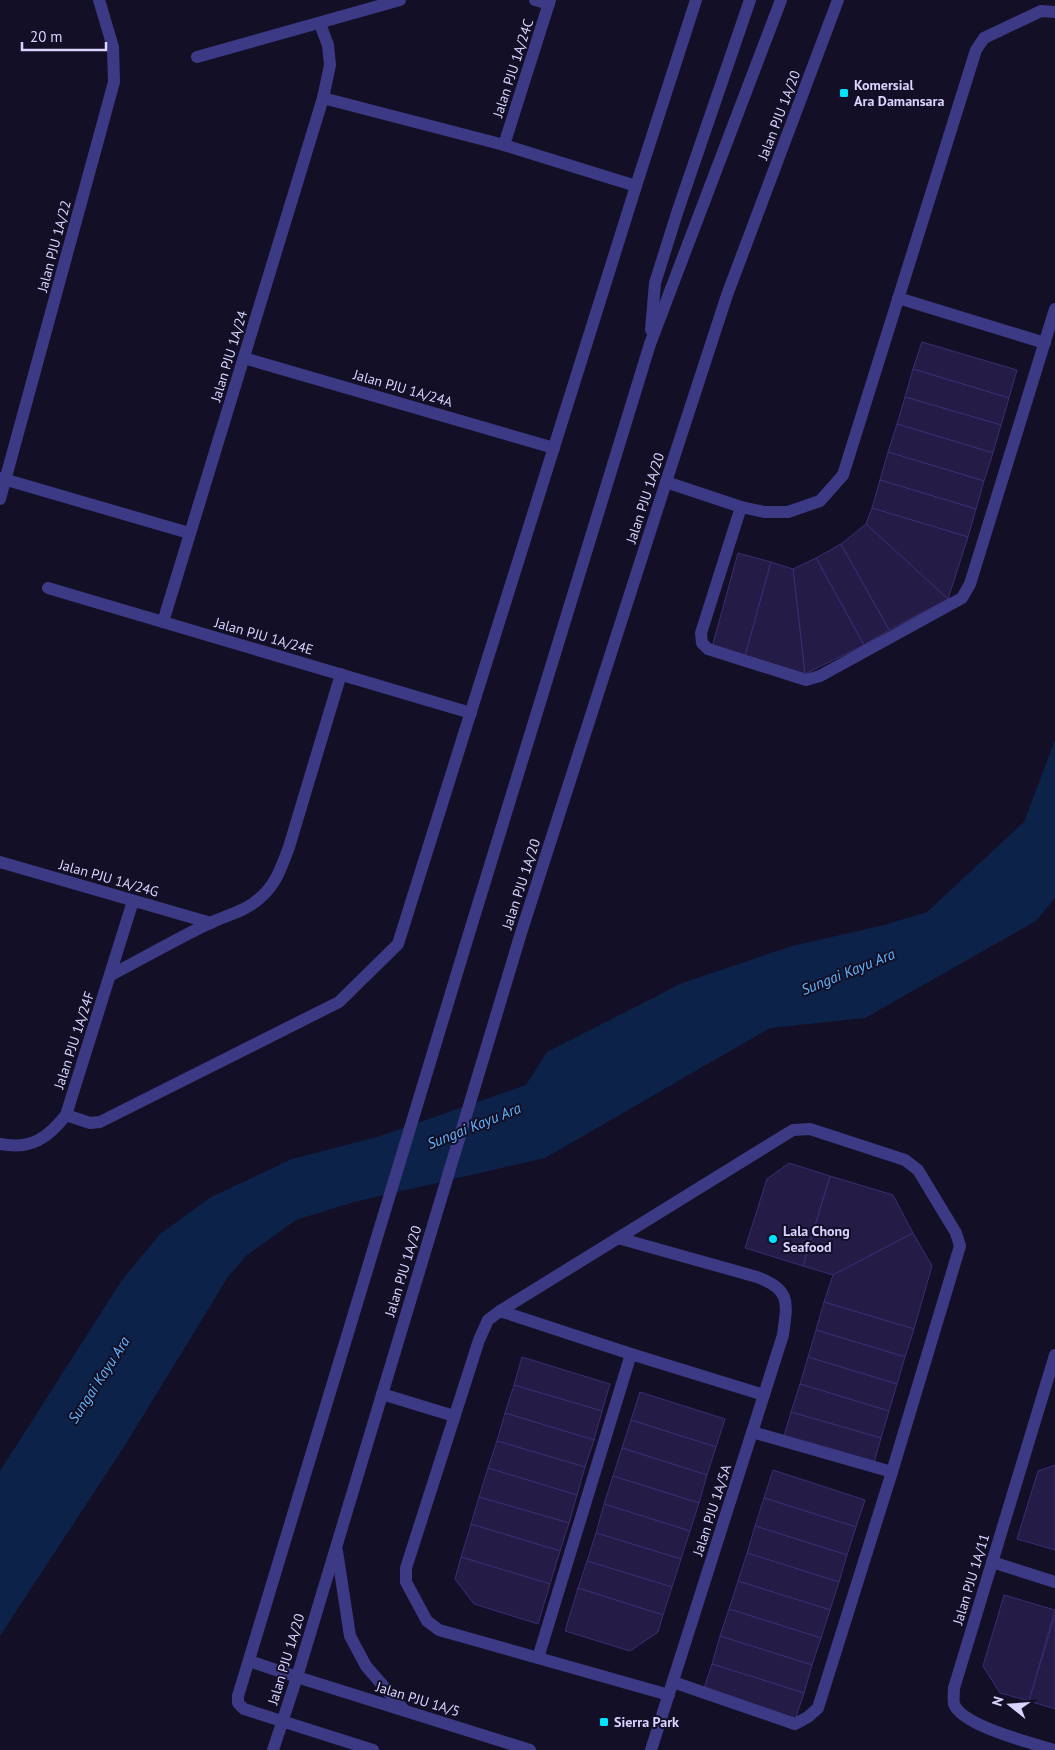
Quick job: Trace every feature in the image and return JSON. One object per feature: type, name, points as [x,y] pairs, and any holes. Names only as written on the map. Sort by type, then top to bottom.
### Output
[{"type":"street","name":"Jalan PJU 1A/22","points":[[0,499],[3,479],[114,82],[113,47],[99,0]]},
{"type":"street","points":[[197,57],[400,0]]},
{"type":"street","points":[[535,0],[550,2]]},
{"type":"street","points":[[66,1115],[90,1123],[100,1122],[339,1002],[398,944],[696,0]]},
{"type":"street","points":[[650,344],[655,283],[750,0]]},
{"type":"street","name":"Jalan PJU 1A/20","points":[[781,0],[650,344],[238,1696],[238,1703],[244,1709],[282,1721],[297,1677],[521,933],[666,482],[727,295],[838,0]]},
{"type":"street","name":"Jalan PJU 1A/24C","points":[[504,146],[550,2]]},
{"type":"street","points":[[666,482],[741,507],[764,512],[788,512],[820,501],[843,475],[976,50],[984,38],[1041,11],[1055,12]]},
{"type":"street","name":"Jalan PJU 1A/24","points":[[163,622],[323,98],[330,66],[328,45],[320,24]]},
{"type":"street","points":[[323,98],[504,146],[636,186]]},
{"type":"street","points":[[898,298],[1044,344]]},
{"type":"street","points":[[741,507],[701,633],[702,643],[708,648],[806,680],[820,676],[962,598],[970,584],[1055,309]]},
{"type":"street","name":"Jalan PJU 1A/24A","points":[[244,358],[554,448]]},
{"type":"street","points":[[3,479],[189,534]]},
{"type":"street","name":"Jalan PJU 1A/24E","points":[[48,588],[471,713]]},
{"type":"street","points":[[111,975],[211,923],[245,908],[260,899],[272,886],[281,869],[342,674]]},
{"type":"street","name":"Jalan PJU 1A/24G","points":[[0,862],[211,923]]},
{"type":"street","name":"Jalan PJU 1A/24F","points":[[1,1147],[19,1146],[36,1142],[54,1130],[66,1115],[133,901]]},
{"type":"street","points":[[651,1750],[669,1695],[439,1630],[427,1621],[406,1582],[406,1568],[479,1340],[488,1320],[500,1311],[793,1130],[810,1128],[905,1160],[918,1170],[956,1233],[960,1246],[818,1708],[808,1717],[795,1724],[673,1682]]},
{"type":"street","name":"Jalan PJU 1A/5A","points":[[618,1238],[757,1276],[773,1283],[781,1291],[786,1302],[783,1335],[669,1695]]},
{"type":"street","points":[[500,1311],[630,1354],[764,1395]]},
{"type":"street","points":[[538,1658],[630,1354]]},
{"type":"street","name":"Jalan PJU 1A/11","points":[[1054,1750],[978,1725],[964,1716],[954,1704],[954,1688],[992,1562],[1049,1396],[1055,1355]]},
{"type":"street","points":[[382,1394],[454,1416]]},
{"type":"street","points":[[752,1432],[892,1472]]},
{"type":"street","points":[[336,1546],[350,1636],[366,1666],[405,1711]]},
{"type":"street","points":[[992,1562],[1055,1582]]},
{"type":"street","name":"Jalan PJU 1A/5","points":[[249,1661],[530,1750]]},
{"type":"street","points":[[274,1750],[282,1721],[373,1750]]},
{"type":"water","name":"Sungai Kayu Ara","points":[[1055,740],[1055,898],[1036,921],[865,1018],[770,1028],[545,1158],[354,1202],[296,1220],[247,1255],[228,1277],[127,1442],[0,1636],[0,1471],[122,1280],[160,1234],[211,1197],[292,1159],[377,1137],[526,1085],[547,1052],[682,983],[792,946],[884,925],[927,912],[1024,822]]},
{"type":"building","points":[[922,342],[1017,370],[1009,398],[913,369]]},
{"type":"building","points":[[913,369],[1009,398],[1001,425],[905,397]]},
{"type":"building","points":[[905,397],[1001,425],[993,453],[897,424]]},
{"type":"building","points":[[897,424],[993,453],[984,481],[888,452]]},
{"type":"building","points":[[888,452],[984,481],[976,509],[880,480]]},
{"type":"building","points":[[880,480],[976,509],[968,537],[872,508]]},
{"type":"building","points":[[872,508],[968,537],[948,599],[866,524]]},
{"type":"building","points":[[866,524],[948,599],[889,630],[841,544]]},
{"type":"building","points":[[841,544],[889,630],[864,645],[816,558]]},
{"type":"building","points":[[738,553],[771,562],[745,656],[712,647]]},
{"type":"building","points":[[816,558],[864,645],[805,674],[793,569]]},
{"type":"building","points":[[771,562],[793,569],[805,674],[745,656]]},
{"type":"building","points":[[789,1163],[830,1176],[803,1266],[745,1248],[767,1179]]},
{"type":"building","points":[[830,1176],[893,1195],[913,1233],[833,1275],[803,1266]]},
{"type":"building","points":[[913,1233],[932,1266],[914,1329],[824,1302],[833,1275]]},
{"type":"building","points":[[824,1302],[914,1329],[905,1357],[816,1330]]},
{"type":"building","points":[[816,1330],[905,1357],[897,1384],[808,1357]]},
{"type":"building","points":[[522,1357],[610,1384],[602,1411],[514,1385]]},
{"type":"building","points":[[808,1357],[897,1384],[889,1411],[800,1384]]},
{"type":"building","points":[[800,1384],[889,1411],[881,1438],[791,1412]]},
{"type":"building","points":[[514,1385],[602,1411],[594,1440],[505,1413]]},
{"type":"building","points":[[640,1392],[725,1419],[716,1447],[631,1420]]},
{"type":"building","points":[[791,1412],[881,1438],[873,1466],[783,1439]]},
{"type":"building","points":[[505,1413],[594,1440],[585,1467],[497,1441]]},
{"type":"building","points":[[631,1420],[716,1447],[707,1475],[622,1448]]},
{"type":"building","points":[[497,1441],[585,1467],[577,1495],[488,1468]]},
{"type":"building","points":[[622,1448],[707,1475],[699,1503],[613,1476]]},
{"type":"building","points":[[1055,1465],[1055,1550],[1017,1539],[1038,1471]]},
{"type":"building","points":[[488,1468],[577,1495],[569,1523],[479,1497]]},
{"type":"building","points":[[773,1470],[865,1500],[856,1527],[764,1498]]},
{"type":"building","points":[[613,1476],[699,1503],[690,1531],[604,1504]]},
{"type":"building","points":[[479,1497],[569,1523],[560,1551],[471,1524]]},
{"type":"building","points":[[764,1498],[856,1527],[847,1555],[755,1526]]},
{"type":"building","points":[[604,1504],[690,1531],[681,1559],[596,1533]]},
{"type":"building","points":[[471,1524],[560,1551],[550,1584],[461,1557]]},
{"type":"building","points":[[755,1526],[847,1555],[839,1582],[747,1553]]},
{"type":"building","points":[[596,1533],[681,1559],[672,1587],[587,1561]]},
{"type":"building","points":[[747,1553],[839,1582],[830,1610],[738,1581]]},
{"type":"building","points":[[461,1557],[550,1584],[538,1624],[474,1604],[455,1579]]},
{"type":"building","points":[[587,1561],[672,1587],[663,1615],[578,1588]]},
{"type":"building","points":[[738,1581],[830,1610],[821,1638],[729,1609]]},
{"type":"building","points":[[578,1588],[663,1615],[658,1632],[630,1651],[565,1631]]},
{"type":"building","points":[[1004,1595],[1055,1610],[1029,1701],[1000,1693],[983,1666]]},
{"type":"building","points":[[729,1609],[821,1638],[812,1665],[720,1636]]},
{"type":"building","points":[[1055,1615],[1055,1709],[1029,1701]]},
{"type":"building","points":[[720,1636],[812,1665],[804,1693],[712,1664]]},
{"type":"building","points":[[712,1664],[804,1693],[795,1720],[703,1691]]},
{"type":"place","name":"Komersial Ara Damansara","points":[[844,93]]},
{"type":"place","name":"Lala Chong Seafood","points":[[773,1239]]},
{"type":"place","name":"Sierra Park","points":[[604,1722]]}]
